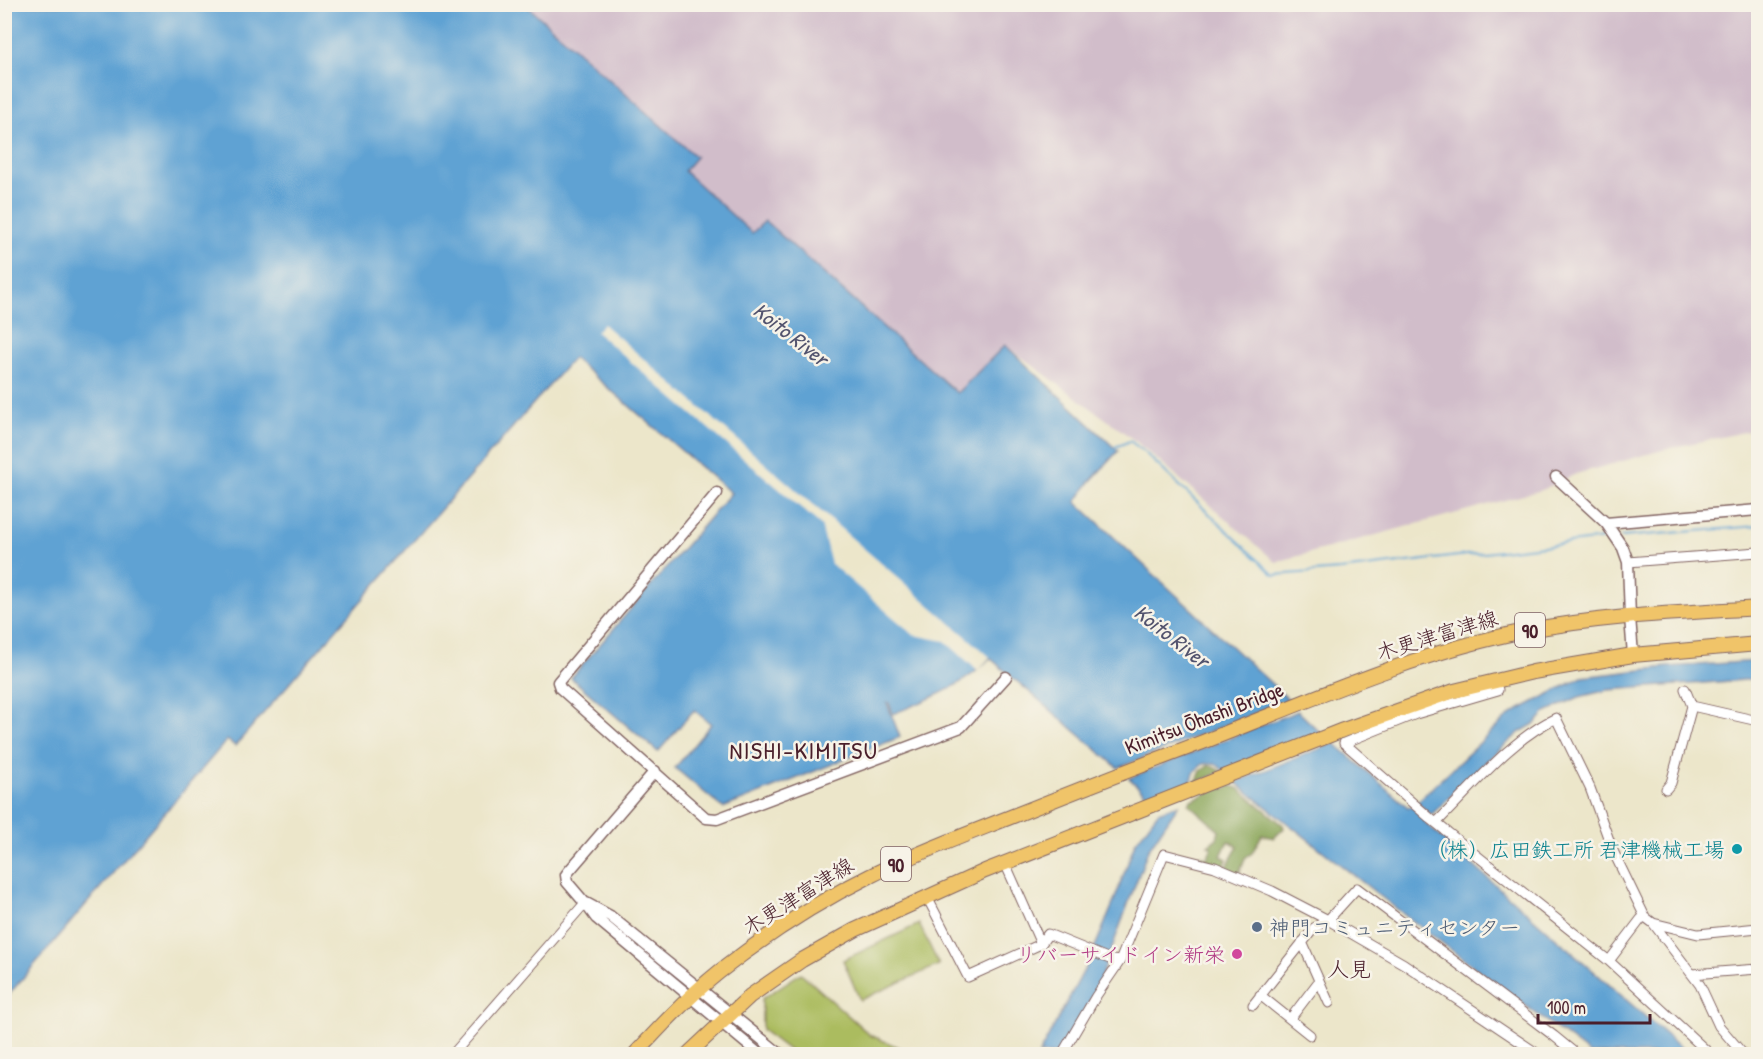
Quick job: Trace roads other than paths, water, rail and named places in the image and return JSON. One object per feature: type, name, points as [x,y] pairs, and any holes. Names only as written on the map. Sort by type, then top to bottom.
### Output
[{"type":"main road","name":"木更津富津線","points":[[1311,699],[1470,644],[1526,631],[1630,617],[1758,608]]},
{"type":"main road","name":"90","points":[[688,1054],[724,1019],[776,977],[855,930],[1005,863],[1344,730],[1426,700],[1495,681],[1574,664],[1634,655],[1758,644]]},
{"type":"main road","name":"Kimitsu Ōhashi Bridge","points":[[1113,777],[1311,699]]},
{"type":"main road","name":"木更津富津線","points":[[635,1054],[719,972],[783,927],[870,876],[938,846],[1113,777]]},
{"type":"street","points":[[1556,477],[1606,523],[1620,542],[1628,562],[1634,655]]},
{"type":"street","points":[[717,493],[558,682],[562,690],[706,818],[717,819],[961,727],[1006,677]]},
{"type":"street","points":[[1606,523],[1758,510]]},
{"type":"street","points":[[1628,562],[1758,552]]},
{"type":"street","points":[[1495,681],[1498,690],[1407,718],[1344,743],[1434,821],[1609,961],[1710,1054]]},
{"type":"street","points":[[1666,789],[1671,783],[1692,706],[1685,689]]},
{"type":"street","points":[[1692,706],[1758,721]]},
{"type":"street","points":[[1434,821],[1519,741],[1537,727],[1556,718],[1590,788],[1613,850],[1649,920],[1692,974],[1706,996],[1719,1026],[1743,1054]]},
{"type":"street","points":[[655,771],[567,873],[568,884],[585,903],[610,916],[724,1019],[759,1054]]},
{"type":"street","points":[[1062,1054],[1116,961],[1164,854],[1215,867],[1272,891],[1328,920],[1404,964],[1538,1054]]},
{"type":"street","points":[[1005,863],[1041,944]]},
{"type":"street","points":[[1253,1005],[1314,928],[1328,920],[1357,888],[1576,1054]]},
{"type":"street","points":[[927,897],[968,977],[1041,944],[1048,934],[1116,961]]},
{"type":"street","points":[[453,1054],[585,903]]},
{"type":"street","points":[[1609,961],[1641,919],[1698,934],[1758,928]]},
{"type":"street","points":[[1302,942],[1329,1003]]},
{"type":"street","points":[[1692,974],[1758,969]]},
{"type":"street","points":[[1290,1019],[1319,981]]},
{"type":"street","points":[[1260,995],[1310,1035]]},
{"type":"street","points":[[724,1019],[780,1054]]},
{"type":"water","name":"Koito River","points":[[5,5],[526,5],[696,157],[684,171],[752,233],[765,221],[957,393],[1005,345],[1118,451],[1089,483],[1076,502],[1289,700],[1118,768],[990,658],[957,685],[919,703],[893,714],[887,703],[900,737],[723,808],[675,768],[711,724],[694,710],[658,752],[571,678],[731,493],[573,358],[235,746],[227,740],[5,999]]},
{"type":"water","points":[[1758,661],[1758,679],[1608,690],[1579,697],[1546,712],[1536,723],[1520,732],[1431,815],[1417,802],[1505,719],[1582,677],[1668,667]]},
{"type":"water","points":[[1298,711],[1321,733],[1224,771],[1215,763],[1203,764],[1195,771],[1190,784],[1151,799],[1129,778]]},
{"type":"water","points":[[1334,743],[1409,808],[1412,806],[1427,819],[1425,823],[1688,1054],[1590,1054],[1389,903],[1235,782]]},
{"type":"water","points":[[1179,804],[1148,850],[1095,994],[1058,1054],[1039,1054],[1089,961],[1135,843],[1158,812]]},
{"type":"waterway","points":[[1115,447],[1130,441],[1142,450],[1274,575],[1340,570],[1612,538]]},
{"type":"waterway","points":[[1621,537],[1758,526]]},
{"type":"place","name":"（株）広田鉄工所 君津機械工場","points":[[1737,849]]},
{"type":"place","name":"神門コミュニティセンター","points":[[1257,927]]},
{"type":"place","name":"リバーサイドイン新栄","points":[[1237,954]]},
{"type":"district","name":"NISHI-KIMITSU","points":[[804,750]]},
{"type":"district","name":"人見","points":[[1349,969]]}]
